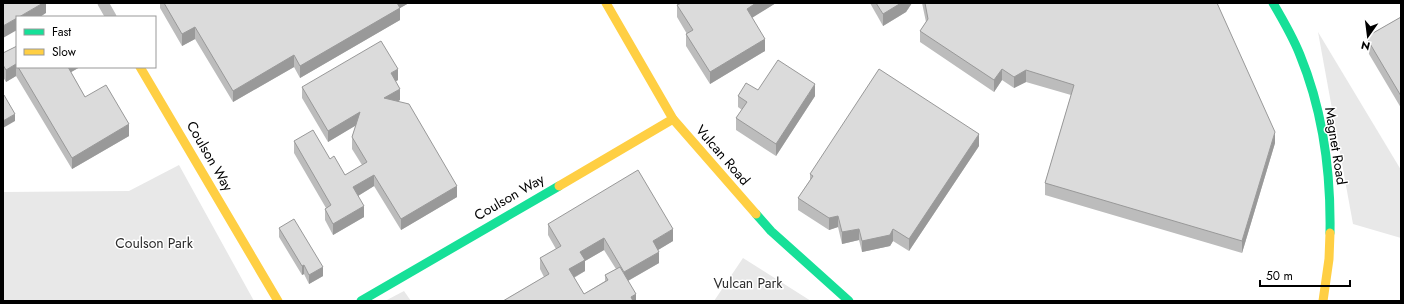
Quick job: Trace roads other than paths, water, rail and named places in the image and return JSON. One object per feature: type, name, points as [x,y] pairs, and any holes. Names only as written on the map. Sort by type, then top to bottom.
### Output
[{"type":"street","points":[[103,3],[110,16]]},
{"type":"street","name":"Vulcan Road","points":[[606,3],[673,119],[771,231],[849,301]]},
{"type":"street","name":"Magnet Road","points":[[1273,3],[1302,62],[1321,128],[1330,185],[1330,234],[1323,301]]},
{"type":"street","name":"Coulson Way","points":[[141,68],[278,301]]},
{"type":"street","name":"Coulson Way","points":[[361,301],[673,119]]},
{"type":"park label","name":"Coulson Park","points":[[154,243]]},
{"type":"park label","name":"Vulcan Park","points":[[748,283]]}]
